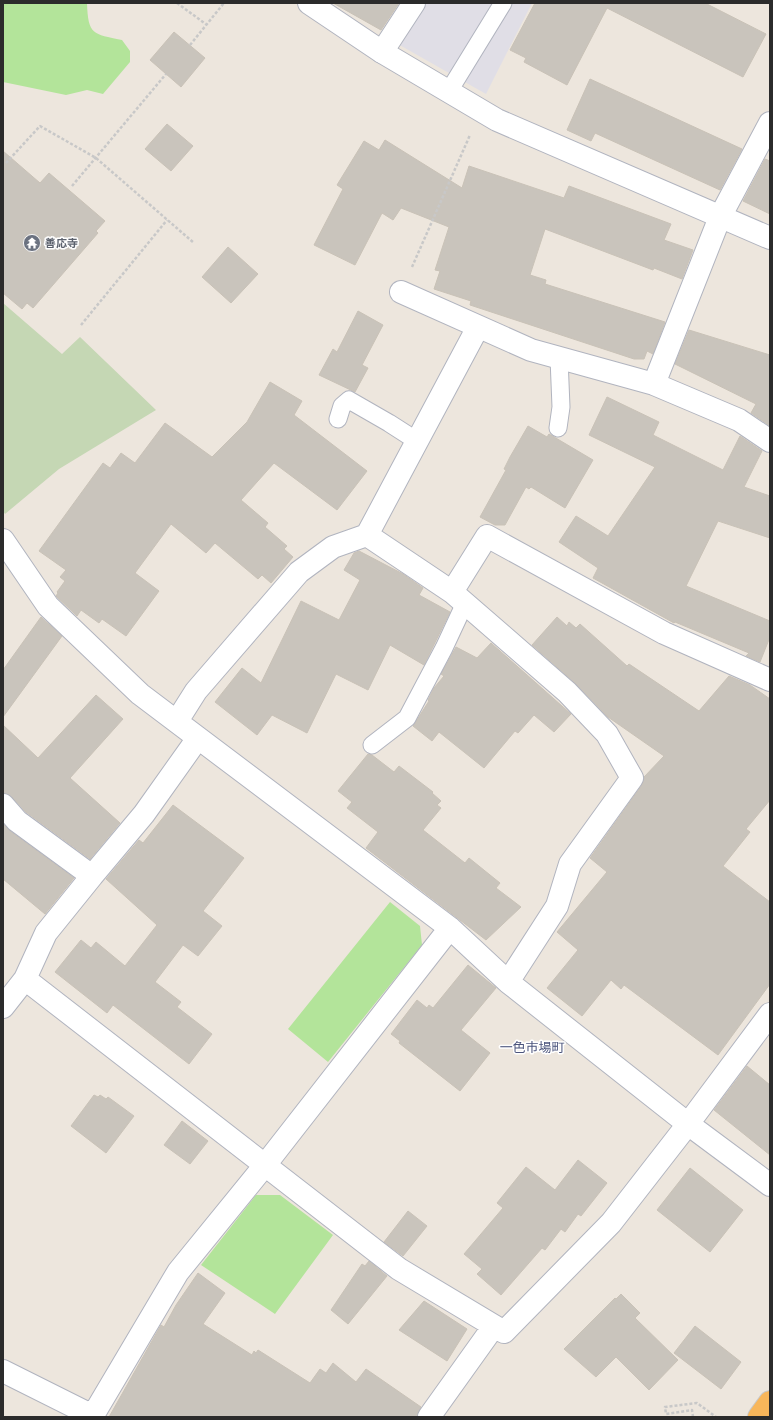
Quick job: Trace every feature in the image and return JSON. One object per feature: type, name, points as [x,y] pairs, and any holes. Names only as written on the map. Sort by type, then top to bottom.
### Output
[{"type":"highway","points":[[759,1417],[770,1402]]},
{"type":"street","points":[[309,3],[382,52],[497,120],[720,218],[770,238]]},
{"type":"street","points":[[382,52],[414,3]]},
{"type":"street","points":[[654,384],[720,218],[770,123]]},
{"type":"street","points":[[401,292],[531,350],[654,384],[739,420],[770,441]]},
{"type":"street","points":[[177,722],[196,691],[299,572],[333,547],[368,536],[478,326]]},
{"type":"street","points":[[368,536],[459,597],[567,692],[607,734],[632,778],[570,864],[557,906],[508,982]]},
{"type":"street","points":[[459,597],[487,536],[664,633],[770,680]]},
{"type":"street","points":[[3,540],[48,606],[140,694],[450,928],[508,982],[688,1124],[770,1185]]},
{"type":"street","points":[[3,1007],[25,979],[46,933],[144,814],[198,738]]},
{"type":"street","points":[[3,805],[17,821],[92,876]]},
{"type":"street","points":[[3,1371],[92,1416],[178,1272],[265,1166],[450,928]]},
{"type":"street","points":[[25,979],[399,1269],[504,1332],[611,1223],[688,1124],[770,1014]]},
{"type":"street","points":[[429,1417],[494,1326]]},
{"type":"lane","points":[[449,91],[503,3]]},
{"type":"lane","points":[[558,428],[561,407],[559,358]]},
{"type":"lane","points":[[338,419],[342,406],[349,400],[390,423],[417,441]]},
{"type":"lane","points":[[372,745],[407,718],[444,648],[459,597]]},
{"type":"path","points":[[178,3],[207,25]]},
{"type":"path","points":[[190,45],[224,3]]},
{"type":"path","points":[[72,186],[166,74]]},
{"type":"path","points":[[401,292],[481,110]]},
{"type":"path","points":[[6,163],[40,126],[96,158],[194,243]]},
{"type":"path","points":[[81,325],[167,220]]},
{"type":"path","points":[[693,1417],[692,1410],[666,1414],[665,1406],[697,1403],[716,1417]]},
{"type":"shaded area","points":[[421,3],[532,3],[486,94],[396,43]]},
{"type":"green space","points":[[3,3],[87,3],[91,27],[98,34],[122,40],[130,51],[130,62],[103,94],[87,90],[66,95],[3,82]]},
{"type":"green space","points":[[3,303],[62,354],[80,337],[156,410],[59,469],[5,514],[3,511]]},
{"type":"green space","points":[[390,902],[420,926],[422,945],[328,1062],[288,1029]]},
{"type":"green space","points":[[256,1195],[280,1195],[333,1235],[275,1314],[201,1265]]},
{"type":"building","points":[[333,3],[399,3],[381,30]]},
{"type":"building","points":[[535,3],[705,3],[766,34],[743,77],[607,8],[567,85],[524,62],[526,58],[510,50]]},
{"type":"building","points":[[174,32],[205,58],[181,87],[150,60]]},
{"type":"building","points":[[590,79],[742,149],[720,190],[595,133],[591,141],[567,130]]},
{"type":"building","points":[[167,124],[193,146],[171,171],[145,149]]},
{"type":"building","points":[[385,140],[462,188],[469,166],[564,198],[569,186],[671,224],[664,240],[693,250],[682,279],[654,268],[653,270],[545,229],[530,275],[546,280],[545,284],[665,322],[653,354],[647,351],[644,359],[634,359],[470,305],[471,301],[434,289],[440,271],[435,270],[449,227],[401,208],[393,220],[382,213],[355,265],[314,245],[343,189],[337,185],[364,141],[379,150]]},
{"type":"building","points":[[3,151],[40,183],[49,173],[105,221],[96,231],[98,233],[33,308],[27,303],[22,309],[3,293]]},
{"type":"building","points":[[765,159],[770,161],[770,214],[743,201]]},
{"type":"building","points":[[228,247],[258,274],[231,303],[202,277]]},
{"type":"building","points":[[358,311],[383,325],[362,365],[368,368],[355,392],[319,375],[333,349],[337,352]]},
{"type":"building","points":[[689,330],[770,355],[770,426],[751,413],[756,404],[675,364]]},
{"type":"building","points":[[270,382],[302,401],[294,415],[367,471],[337,510],[274,463],[241,500],[268,523],[265,527],[287,546],[284,549],[293,557],[271,583],[262,575],[258,579],[215,543],[206,553],[171,524],[135,573],[159,591],[126,636],[102,619],[99,623],[81,610],[77,616],[56,596],[58,593],[57,592],[65,581],[60,577],[66,570],[39,551],[103,463],[110,468],[121,453],[135,463],[165,423],[212,457],[247,422]]},
{"type":"building","points":[[607,397],[659,422],[653,435],[723,470],[740,436],[762,451],[744,487],[770,496],[770,538],[718,521],[686,586],[770,621],[770,637],[760,662],[746,656],[749,653],[675,622],[674,623],[593,578],[598,568],[559,542],[576,516],[608,536],[655,467],[589,435]]},
{"type":"building","points":[[528,426],[547,437],[549,434],[593,460],[565,508],[531,487],[529,489],[526,487],[505,525],[495,525],[480,517],[506,470],[504,469],[510,457]]},
{"type":"building","points":[[359,551],[403,574],[423,588],[419,595],[450,612],[424,665],[390,645],[368,690],[336,674],[307,733],[272,715],[257,735],[215,702],[242,668],[261,683],[301,601],[339,620],[360,580],[344,570],[354,553]]},
{"type":"building","points":[[41,617],[62,636],[3,717],[3,670]]},
{"type":"building","points":[[557,617],[567,626],[569,622],[576,628],[580,624],[627,666],[629,664],[699,711],[729,676],[750,685],[770,699],[770,800],[746,829],[750,832],[723,866],[770,902],[770,984],[718,1055],[624,985],[621,989],[611,980],[582,1016],[547,988],[578,950],[557,932],[607,872],[590,858],[642,785],[644,777],[664,756],[608,717],[575,683],[532,645]]},
{"type":"building","points":[[491,643],[571,714],[554,732],[534,715],[518,733],[515,731],[484,768],[439,732],[432,741],[413,726],[429,701],[428,700],[434,688],[444,676],[441,674],[456,647],[477,658]]},
{"type":"building","points":[[96,695],[123,719],[70,778],[120,823],[90,859],[26,812],[12,797],[3,793],[3,725],[38,758]]},
{"type":"building","points":[[368,754],[372,755],[394,772],[399,766],[433,792],[432,793],[441,801],[437,805],[441,808],[423,830],[465,863],[469,858],[500,883],[496,888],[521,907],[486,940],[366,848],[378,832],[347,808],[352,802],[338,791]]},
{"type":"building","points":[[173,805],[244,858],[203,911],[222,926],[198,956],[183,945],[155,982],[181,1002],[177,1007],[212,1034],[189,1064],[113,1005],[107,1013],[55,972],[81,940],[91,948],[96,942],[125,966],[157,925],[106,879],[139,840],[143,843]]},
{"type":"building","points":[[3,824],[10,831],[74,878],[45,914],[3,879]]},
{"type":"building","points":[[468,965],[496,988],[461,1030],[490,1053],[460,1091],[399,1043],[400,1041],[391,1034],[417,1000],[427,1008],[429,1005],[433,1008]]},
{"type":"building","points":[[747,1066],[770,1085],[770,1155],[714,1110]]},
{"type":"building","points":[[94,1095],[98,1097],[100,1095],[106,1099],[108,1097],[134,1116],[106,1153],[71,1126]]},
{"type":"building","points":[[182,1121],[208,1141],[190,1164],[164,1145]]},
{"type":"building","points":[[578,1160],[607,1183],[581,1216],[578,1214],[565,1232],[561,1229],[545,1250],[542,1248],[501,1295],[477,1274],[482,1269],[464,1254],[503,1208],[497,1203],[526,1167],[555,1190]]},
{"type":"building","points":[[690,1168],[743,1210],[710,1252],[657,1210]]},
{"type":"building","points":[[408,1211],[427,1226],[403,1256],[384,1242]]},
{"type":"building","points":[[369,1261],[387,1276],[348,1324],[331,1310],[362,1264],[365,1266]]},
{"type":"building","points":[[198,1273],[225,1293],[203,1324],[252,1355],[254,1351],[256,1353],[258,1350],[310,1383],[320,1369],[326,1373],[333,1363],[356,1382],[366,1369],[421,1407],[417,1417],[109,1417],[161,1325],[164,1327],[176,1305]]},
{"type":"building","points":[[621,1294],[640,1313],[635,1318],[678,1360],[649,1390],[616,1357],[596,1377],[564,1349],[615,1298],[616,1299]]},
{"type":"building","points":[[424,1301],[467,1329],[447,1361],[399,1330]]},
{"type":"building","points":[[695,1326],[741,1362],[721,1389],[674,1353]]},
{"type":"place","name":"善応寺","points":[[32,243]]},
{"type":"district","name":"一色市場町","points":[[532,1047]]}]
